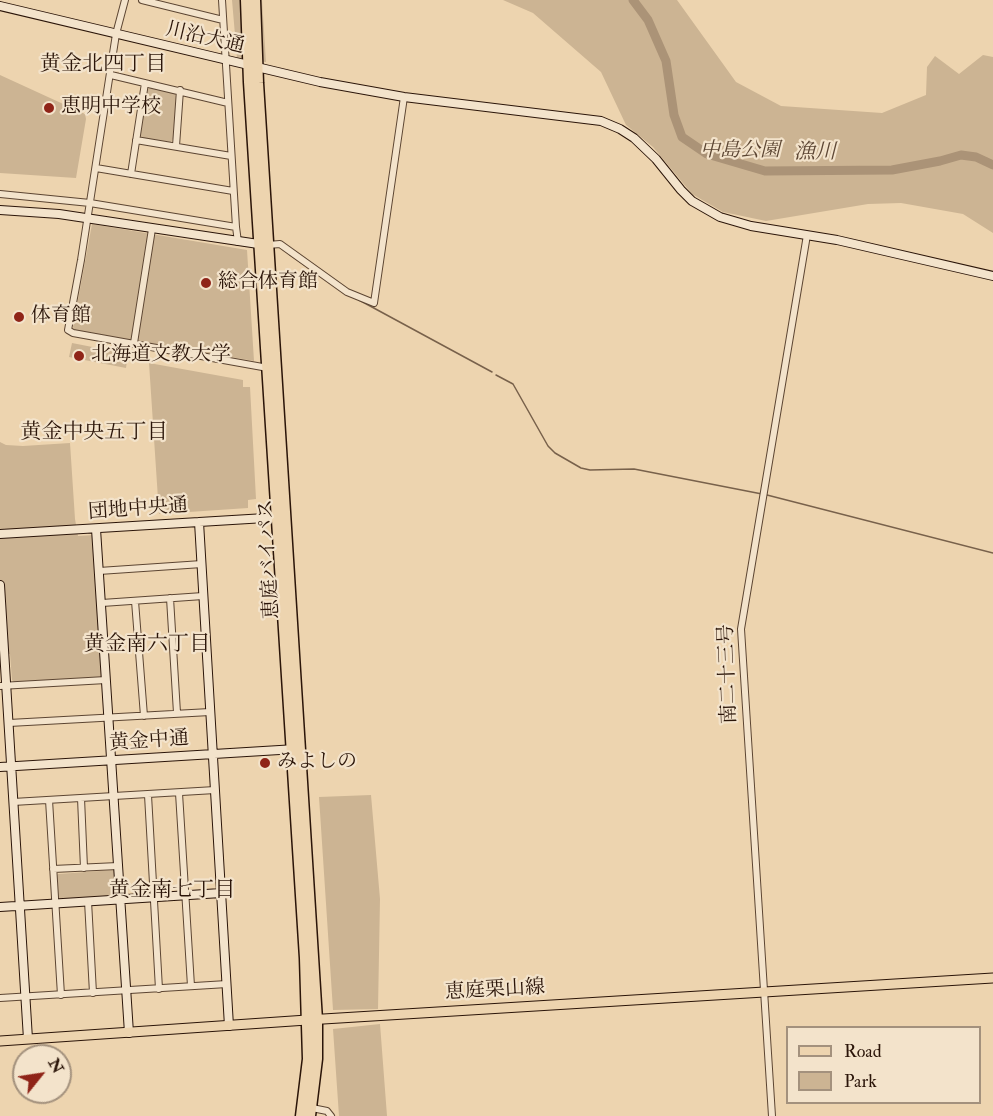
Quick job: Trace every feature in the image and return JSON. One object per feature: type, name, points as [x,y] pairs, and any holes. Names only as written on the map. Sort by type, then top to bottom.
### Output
[{"type":"highway","name":"恵庭バイパス","points":[[246,0],[253,67],[312,1020],[317,1059],[311,1112]]},
{"type":"highway","name":"恵庭バイパス","points":[[253,67],[255,0]]},
{"type":"highway","name":"恵庭バイパス","points":[[264,245],[269,369],[282,517]]},
{"type":"highway","name":"恵庭バイパス","points":[[301,1116],[312,1020]]},
{"type":"main road","name":"恵庭栗山線","points":[[0,1041],[993,978]]},
{"type":"street","points":[[125,0],[116,34],[68,330],[74,333],[269,369]]},
{"type":"street","points":[[142,0],[223,20]]},
{"type":"street","points":[[222,0],[238,242]]},
{"type":"street","name":"川沿大通","points":[[0,6],[320,82],[404,97],[608,123],[627,133],[646,149],[681,190],[705,210],[734,222],[807,235],[993,276]]},
{"type":"street","points":[[111,75],[228,103]]},
{"type":"street","points":[[131,174],[145,82]]},
{"type":"street","points":[[176,146],[180,90]]},
{"type":"street","points":[[0,210],[59,214],[238,242],[280,244],[347,292],[374,303],[404,97]]},
{"type":"street","points":[[136,140],[231,156]]},
{"type":"street","points":[[96,168],[233,191]]},
{"type":"street","points":[[0,194],[90,202],[236,227]]},
{"type":"street","points":[[134,344],[152,229]]},
{"type":"street","name":"南二十三号","points":[[772,1116],[741,629],[807,235]]},
{"type":"street","name":"団地中央通","points":[[0,534],[282,517]]},
{"type":"street","points":[[199,522],[230,1026]]},
{"type":"street","points":[[96,529],[129,1033]]},
{"type":"street","points":[[99,571],[202,564]]},
{"type":"street","points":[[0,585],[3,685],[9,723],[28,1039]]},
{"type":"street","points":[[102,603],[203,596]]},
{"type":"street","points":[[170,598],[177,713]]},
{"type":"street","points":[[135,601],[144,716]]},
{"type":"street","points":[[3,685],[106,680]]},
{"type":"street","points":[[9,723],[210,712]]},
{"type":"street","name":"黄金中通","points":[[0,767],[296,749]]},
{"type":"street","points":[[14,802],[215,790]]},
{"type":"street","points":[[179,793],[191,986]]},
{"type":"street","points":[[148,795],[159,989]]},
{"type":"street","points":[[81,798],[84,868]]},
{"type":"street","points":[[49,800],[61,995]]},
{"type":"street","points":[[53,869],[118,866]]},
{"type":"street","points":[[0,907],[221,892]]},
{"type":"street","points":[[88,901],[93,993]]},
{"type":"street","points":[[0,998],[227,984]]},
{"type":"street","points":[[311,1112],[327,1111],[331,1116]]},
{"type":"green space","points":[[232,0],[262,0],[266,62],[237,58]]},
{"type":"green space","name":"中島公園","points":[[503,0],[677,0],[736,82],[781,106],[882,113],[926,95],[927,67],[935,56],[959,74],[983,55],[993,57],[993,233],[963,214],[901,203],[868,204],[766,221],[723,212],[692,194],[653,147],[626,125],[601,72],[533,13]]},
{"type":"green space","points":[[0,75],[85,114],[76,178],[0,173]]},
{"type":"green space","points":[[150,88],[174,92],[176,96],[171,142],[142,138],[140,134]]},
{"type":"green space","points":[[92,224],[247,250],[254,361],[75,330],[73,327]]},
{"type":"green space","points":[[72,343],[128,354],[126,368],[69,357]]},
{"type":"green space","points":[[149,363],[243,380],[243,387],[250,387],[256,499],[248,500],[248,508],[159,514]]},
{"type":"green space","points":[[0,442],[6,445],[23,446],[70,443],[78,536],[94,535],[102,677],[15,683],[12,680],[10,654],[0,654]]},
{"type":"green space","points":[[371,795],[380,899],[378,1009],[333,1010],[319,797]]},
{"type":"green space","points":[[114,870],[116,892],[114,896],[60,900],[58,898],[56,877],[58,874]]},
{"type":"green space","points":[[380,1024],[387,1116],[339,1116],[333,1029]]},
{"type":"waterway","name":"漁川","points":[[633,0],[648,20],[666,61],[674,115],[682,137],[707,154],[765,171],[892,170],[961,155],[976,157],[993,165]]},
{"type":"waterway","points":[[290,255],[336,287]]},
{"type":"waterway","points":[[359,300],[492,372]]},
{"type":"waterway","points":[[496,375],[513,384],[548,446],[555,453],[581,468],[590,470],[634,469],[762,494]]},
{"type":"waterway","points":[[767,495],[993,553]]},
{"type":"place","name":"恵明中学校","points":[[49,108]]},
{"type":"place","name":"総合体育館","points":[[206,283]]},
{"type":"place","name":"体育館","points":[[19,317]]},
{"type":"place","name":"北海道文教大学","points":[[79,356]]},
{"type":"place","name":"みよしの","points":[[265,763]]},
{"type":"district","name":"黄金北四丁目","points":[[103,65]]},
{"type":"district","name":"黄金中央五丁目","points":[[94,433]]},
{"type":"district","name":"黄金南六丁目","points":[[147,645]]},
{"type":"district","name":"黄金南七丁目","points":[[172,891]]}]
